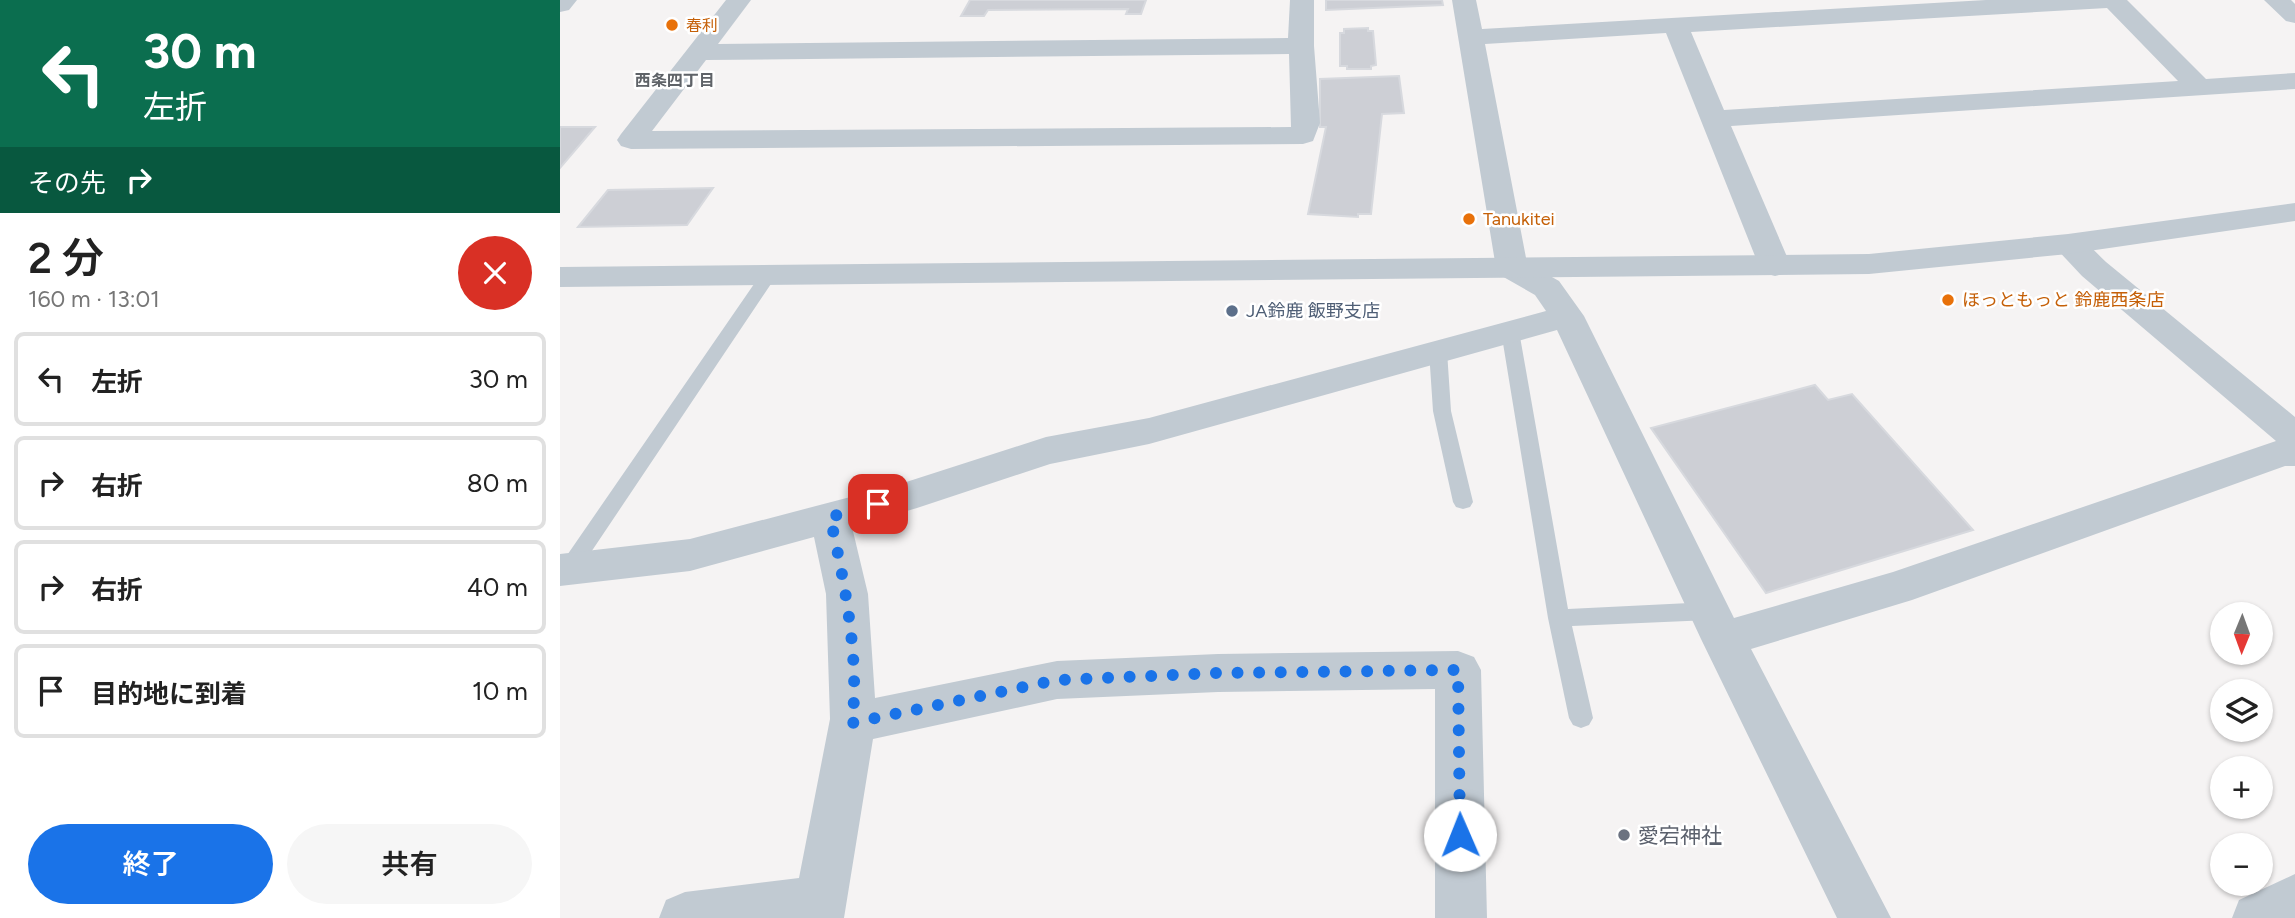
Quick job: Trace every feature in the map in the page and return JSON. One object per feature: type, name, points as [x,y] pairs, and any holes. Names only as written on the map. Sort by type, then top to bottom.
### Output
[{"type":"street","points":[[560,5],[565,0]]},
{"type":"street","points":[[738,0],[631,140],[1303,135],[1306,123],[1301,46],[1302,0]]},
{"type":"street","points":[[1464,0],[1512,268]]},
{"type":"street","points":[[1472,37],[2113,0],[2201,89]]},
{"type":"street","points":[[2276,0],[2295,16]]},
{"type":"street","points":[[1676,26],[1775,266]]},
{"type":"street","points":[[699,52],[1301,46]]},
{"type":"street","points":[[1715,119],[2201,89],[2295,80]]},
{"type":"street","points":[[560,277],[1870,264],[2068,244],[2295,212]]},
{"type":"street","points":[[2068,244],[2094,269],[2295,437]]},
{"type":"street","points":[[1512,268],[1547,288],[1567,316],[1716,625],[1865,918]]},
{"type":"street","points":[[564,570],[691,555],[903,498],[1046,451],[1149,431],[1567,316]]},
{"type":"street","points":[[1716,625],[1897,588],[2269,457],[2295,452]]},
{"type":"street","points":[[685,918],[820,910],[852,723],[847,594],[830,517]]},
{"type":"street","points":[[852,723],[1057,680],[1218,673],[1458,670],[1461,918]]},
{"type":"street","points":[[2258,918],[2295,900]]},
{"type":"lane","points":[[564,570],[769,275]]},
{"type":"lane","points":[[1510,331],[1559,618],[1581,718]]},
{"type":"lane","points":[[1438,351],[1442,411],[1463,502]]},
{"type":"lane","points":[[1559,618],[1716,625]]},
{"type":"building","points":[[970,0],[1146,0],[1141,14],[1126,14],[1128,9],[988,10],[984,16],[961,16]]},
{"type":"building","points":[[1326,0],[1442,0],[1443,5],[1326,10]]},
{"type":"building","points":[[1368,28],[1368,31],[1373,31],[1376,65],[1371,66],[1371,69],[1347,69],[1347,66],[1340,66],[1340,33],[1344,33],[1344,29]]},
{"type":"building","points":[[1399,76],[1404,113],[1382,114],[1371,214],[1358,214],[1358,217],[1308,214],[1326,127],[1320,127],[1320,79]]},
{"type":"building","points":[[560,127],[595,127],[560,168]]},
{"type":"building","points":[[713,188],[687,225],[578,227],[608,190]]},
{"type":"building","points":[[1815,385],[1828,400],[1852,394],[1973,530],[1766,593],[1651,428]]},
{"type":"place","name":"春利","points":[[672,25]]},
{"type":"place","name":"Tanukitei","points":[[1469,219]]},
{"type":"place","name":"ほっともっと 鈴鹿西条店","points":[[1948,300]]},
{"type":"place","name":"JA鈴鹿 飯野支店","points":[[1232,311]]},
{"type":"place","name":"愛宕神社","points":[[1624,835]]},
{"type":"district","name":"西条四丁目","points":[[675,80]]},
{"type":"route","points":[[878,504],[830,517],[847,594],[852,723],[1057,680],[1218,673],[1458,670],[1460,835]]}]
